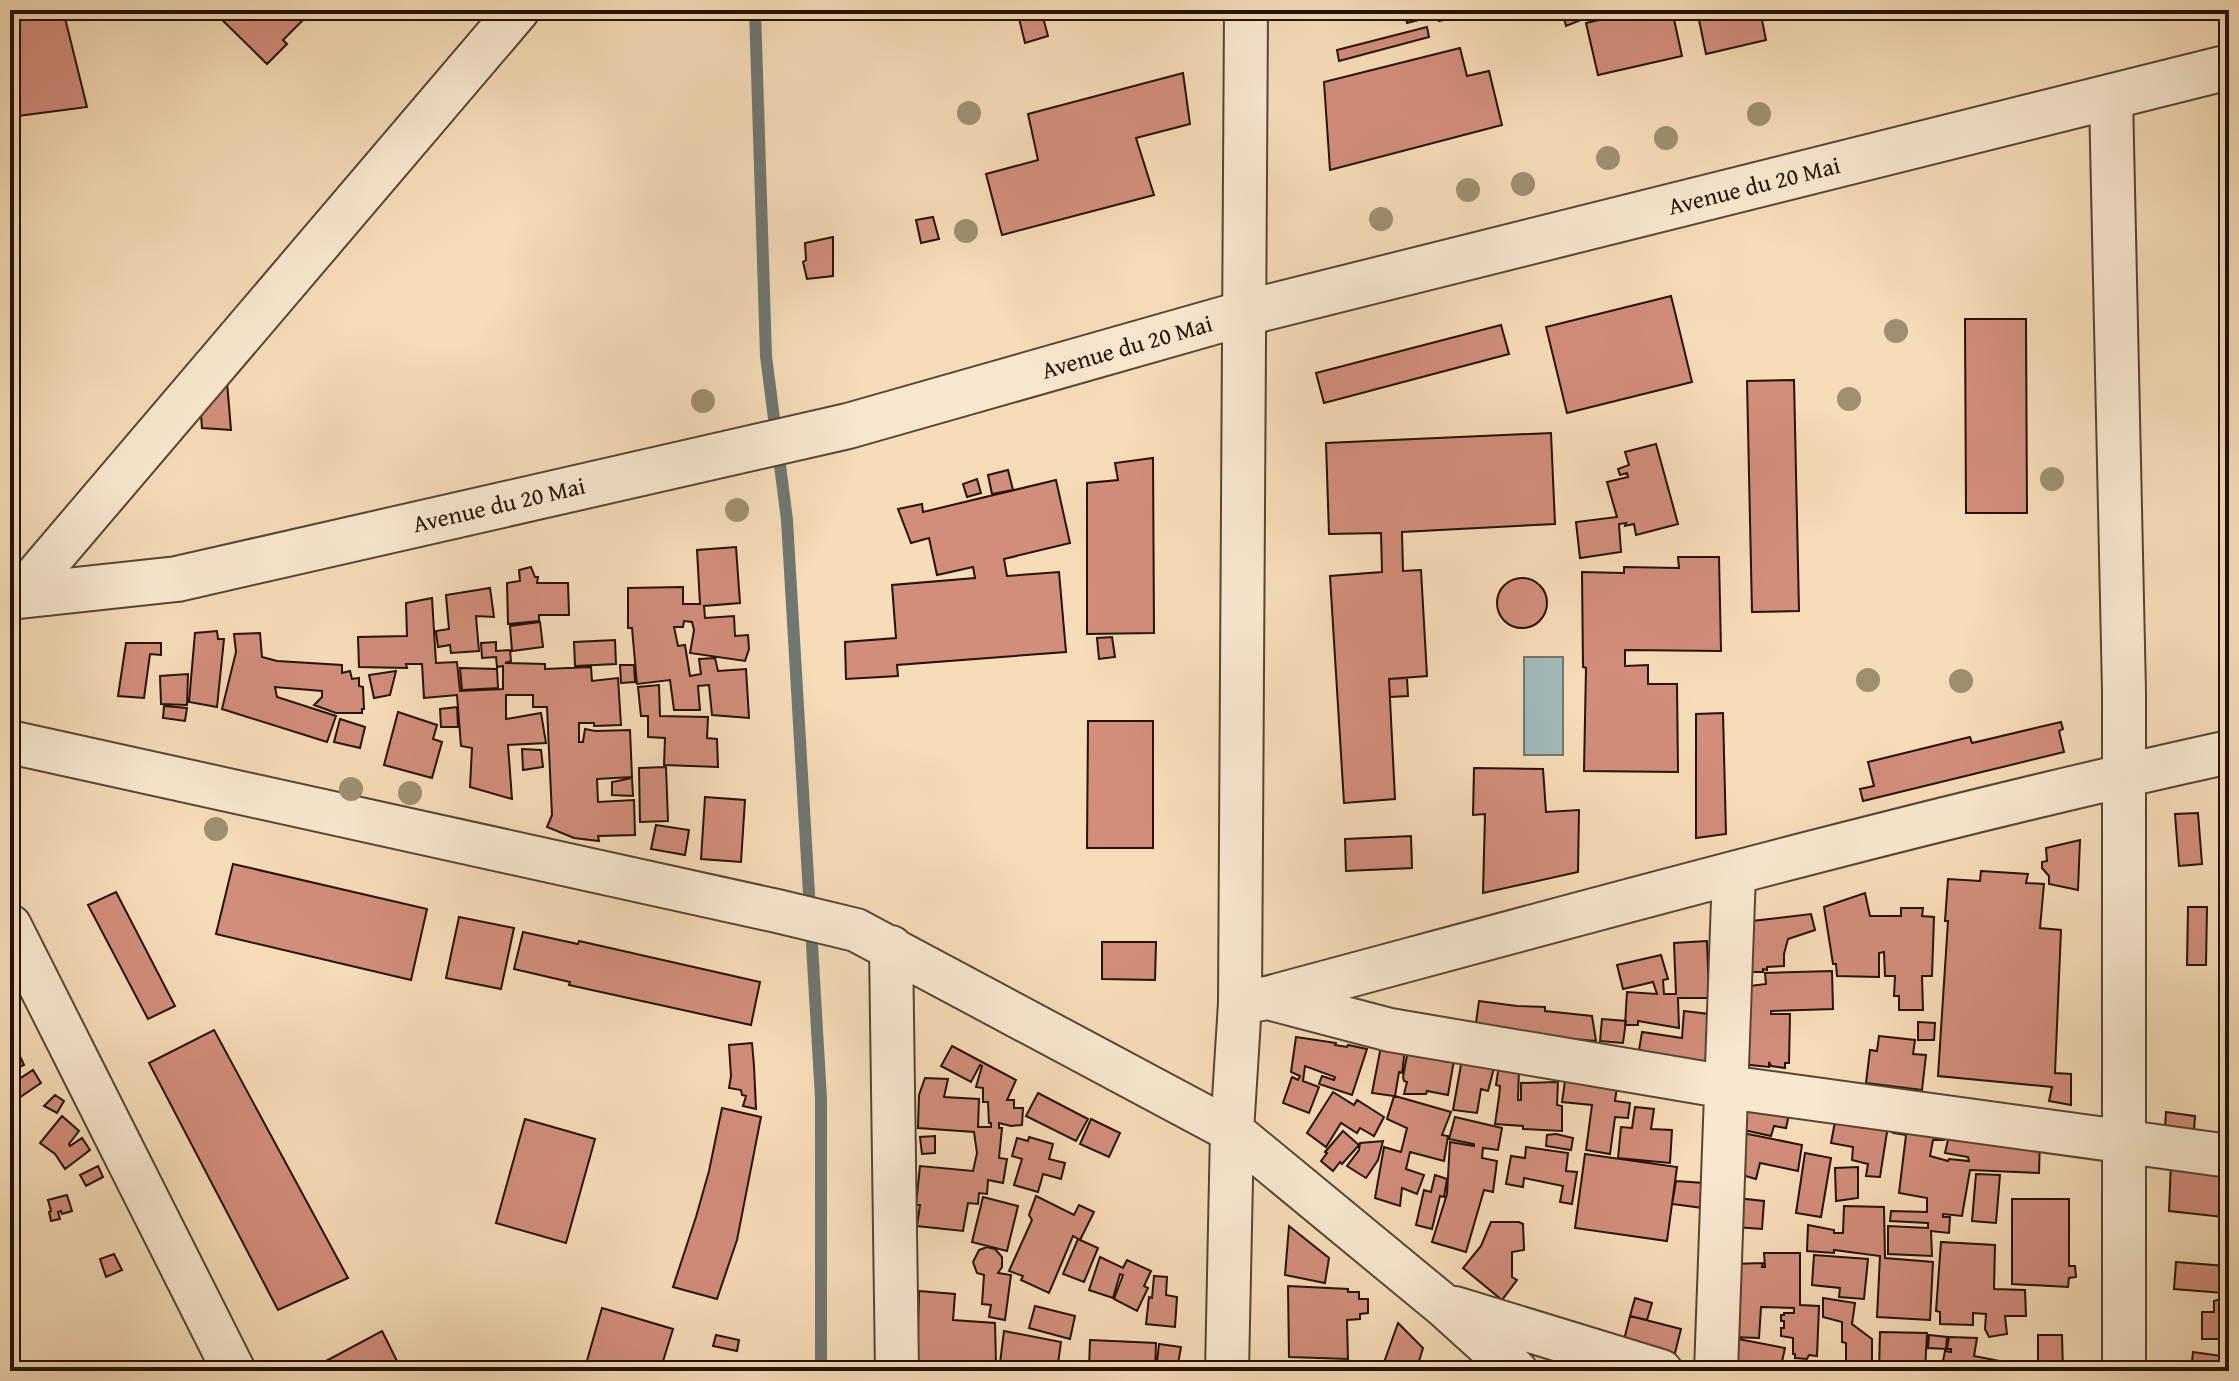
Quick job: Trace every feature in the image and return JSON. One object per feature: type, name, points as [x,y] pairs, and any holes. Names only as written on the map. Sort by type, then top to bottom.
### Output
[{"type":"street","points":[[1227,1371],[1232,1131],[1254,1001],[1245,313],[1246,10]]},
{"type":"street","points":[[14,596],[511,13]]},
{"type":"street","name":"Avenue du 20 Mai","points":[[14,596],[177,579],[848,426],[1245,313],[2229,67]]},
{"type":"street","points":[[2111,97],[2125,775],[2124,1371]]},
{"type":"street","points":[[10,742],[777,911],[873,939],[1232,1131],[1443,1305],[1516,1371]]},
{"type":"street","points":[[1254,1001],[1734,873],[2229,752]]},
{"type":"street","points":[[1716,1371],[1734,873]]},
{"type":"street","points":[[10,926],[234,1371]]},
{"type":"street","points":[[873,939],[892,1102],[897,1371]]},
{"type":"street","points":[[1254,1001],[1390,1030],[1727,1087],[2229,1156]]},
{"type":"street","points":[[1443,1305],[1661,1371]]},
{"type":"water","points":[[1524,657],[1563,657],[1563,755],[1524,755]]},
{"type":"building","points":[[10,10],[63,10],[87,107],[10,117]]},
{"type":"building","points":[[212,10],[313,10],[283,40],[287,44],[267,64]]},
{"type":"building","points":[[1017,10],[1041,10],[1048,36],[1025,43]]},
{"type":"building","points":[[1404,10],[1460,10],[1462,16],[1439,21],[1438,15],[1407,23]]},
{"type":"building","points":[[1562,10],[1606,10],[1566,26]]},
{"type":"building","points":[[1642,10],[1672,10],[1682,56],[1598,75],[1586,23]]},
{"type":"building","points":[[1697,10],[1760,10],[1766,40],[1706,54]]},
{"type":"building","points":[[1427,27],[1429,37],[1339,61],[1337,50]]},
{"type":"building","points":[[1460,48],[1467,76],[1489,71],[1502,125],[1330,170],[1324,82]]},
{"type":"building","points":[[1183,73],[1190,124],[1136,138],[1154,195],[1002,235],[986,174],[1038,160],[1028,114]]},
{"type":"building","points":[[933,217],[939,239],[921,243],[916,220]]},
{"type":"building","points":[[833,237],[833,276],[807,279],[803,262],[806,260],[805,243]]},
{"type":"building","points":[[1671,296],[1692,382],[1567,413],[1546,327]]},
{"type":"building","points":[[1965,319],[2026,319],[2027,513],[1966,513]]},
{"type":"building","points":[[1501,325],[1509,354],[1324,403],[1316,373]]},
{"type":"building","points":[[1794,380],[1799,611],[1752,612],[1747,381]]},
{"type":"building","points":[[227,382],[231,430],[202,428],[199,389]]},
{"type":"building","points":[[1551,433],[1555,524],[1402,532],[1403,571],[1421,570],[1427,676],[1389,679],[1395,799],[1344,803],[1330,576],[1382,572],[1381,533],[1329,534],[1326,443]]},
{"type":"building","points":[[1656,444],[1678,524],[1636,535],[1634,524],[1619,524],[1621,552],[1580,558],[1576,522],[1617,517],[1607,482],[1628,477],[1627,473],[1620,475],[1618,469],[1629,465],[1625,452]]},
{"type":"building","points":[[1153,458],[1154,633],[1087,634],[1087,483],[1118,480],[1115,463]]},
{"type":"building","points":[[1008,470],[1013,490],[992,494],[988,475]]},
{"type":"building","points":[[977,479],[981,493],[967,497],[963,484]]},
{"type":"building","points":[[1056,480],[1070,543],[1004,559],[1007,576],[1059,572],[1066,652],[897,665],[898,676],[846,679],[845,642],[896,638],[892,585],[975,578],[973,567],[937,575],[929,538],[911,543],[898,509],[922,504],[923,512]]},
{"type":"building","points":[[736,547],[740,603],[704,606],[705,618],[734,616],[735,636],[748,635],[749,649],[745,661],[690,653],[694,630],[692,622],[684,621],[683,627],[674,627],[678,646],[685,645],[690,676],[701,674],[699,659],[715,658],[718,671],[746,669],[749,718],[712,715],[709,685],[698,686],[700,710],[674,710],[670,680],[637,684],[632,628],[628,628],[628,588],[683,587],[683,604],[700,604],[697,550]]},
{"type":"building","points":[[1678,557],[1719,557],[1721,651],[1625,650],[1625,666],[1648,665],[1648,684],[1677,684],[1678,772],[1584,771],[1586,668],[1583,667],[1582,572],[1624,573],[1624,567],[1679,568]]},
{"type":"building","points":[[531,567],[535,577],[538,577],[537,583],[568,583],[569,615],[539,615],[539,621],[508,624],[507,583],[520,581],[519,570]]},
{"type":"building","points":[[1522,578],[1540,585],[1547,603],[1540,621],[1522,628],[1504,621],[1497,603],[1504,585]]},
{"type":"building","points":[[490,588],[494,617],[476,616],[479,651],[451,653],[450,645],[438,647],[436,631],[449,629],[446,595]]},
{"type":"building","points":[[432,598],[436,663],[457,662],[460,691],[503,689],[503,666],[497,667],[496,657],[482,658],[481,643],[496,642],[496,651],[510,650],[511,661],[505,663],[545,664],[545,669],[591,667],[592,681],[618,678],[621,725],[579,723],[579,742],[583,742],[585,729],[630,730],[632,777],[597,779],[598,802],[634,800],[635,835],[598,836],[599,841],[574,838],[547,827],[552,815],[547,707],[533,707],[533,695],[506,695],[506,719],[541,713],[546,743],[508,745],[512,799],[470,787],[472,748],[461,746],[457,695],[424,698],[422,664],[406,664],[407,668],[359,667],[358,637],[407,636],[406,603]]},
{"type":"building","points":[[540,622],[543,647],[512,651],[510,626]]},
{"type":"building","points":[[217,631],[218,639],[224,639],[217,707],[189,702],[195,633]]},
{"type":"building","points":[[260,633],[262,657],[277,661],[342,665],[342,673],[350,671],[352,679],[359,678],[359,686],[363,687],[362,713],[336,713],[314,705],[322,697],[322,691],[275,687],[277,697],[336,716],[327,742],[222,709],[236,652],[234,634]]},
{"type":"building","points":[[1112,637],[1115,657],[1099,659],[1097,638]]},
{"type":"building","points":[[615,640],[616,664],[575,666],[574,642]]},
{"type":"building","points":[[126,643],[161,643],[161,655],[150,654],[144,698],[118,696]]},
{"type":"building","points":[[620,665],[634,665],[635,682],[621,683]]},
{"type":"building","points":[[460,668],[497,669],[498,688],[462,690]]},
{"type":"building","points":[[396,671],[390,695],[374,698],[369,675]]},
{"type":"building","points":[[188,674],[187,705],[161,704],[160,676]]},
{"type":"building","points":[[1407,678],[1408,696],[1390,697],[1389,679]]},
{"type":"building","points":[[659,685],[660,716],[708,717],[707,738],[717,739],[718,767],[664,765],[665,738],[648,737],[648,716],[641,716],[638,687]]},
{"type":"building","points":[[164,706],[187,708],[185,721],[163,718]]},
{"type":"building","points":[[457,707],[458,727],[441,727],[440,709]]},
{"type":"building","points":[[398,712],[437,725],[433,739],[442,742],[432,778],[384,765]]},
{"type":"building","points":[[1723,713],[1726,834],[1696,838],[1696,714]]},
{"type":"building","points":[[340,719],[365,727],[360,748],[334,742]]},
{"type":"building","points":[[1088,721],[1153,721],[1153,848],[1087,848]]},
{"type":"building","points":[[2061,722],[2063,729],[2059,731],[2064,752],[1863,801],[1860,789],[1874,786],[1868,762],[1970,737],[1972,743]]},
{"type":"building","points":[[522,749],[541,750],[543,767],[523,770]]},
{"type":"building","points":[[666,767],[668,821],[640,822],[639,768]]},
{"type":"building","points":[[1474,768],[1543,769],[1546,812],[1579,810],[1578,872],[1483,893],[1485,814],[1473,815]]},
{"type":"building","points":[[632,778],[633,796],[612,795],[612,782]]},
{"type":"building","points":[[705,797],[745,800],[741,862],[701,859]]},
{"type":"building","points":[[2198,813],[2202,864],[2179,866],[2175,814]]},
{"type":"building","points":[[656,825],[689,830],[685,855],[651,849]]},
{"type":"building","points":[[1411,836],[1412,868],[1346,871],[1345,839]]},
{"type":"building","points":[[2080,840],[2078,890],[2049,884],[2049,876],[2042,868],[2042,862],[2047,861],[2046,848]]},
{"type":"building","points":[[233,864],[427,909],[411,980],[216,934]]},
{"type":"building","points":[[1981,871],[2028,874],[2026,883],[2044,884],[2040,928],[2061,930],[2055,1073],[2071,1074],[2071,1105],[2049,1101],[2052,1087],[1938,1076],[1948,879],[1980,881]]},
{"type":"building","points":[[116,892],[175,1006],[148,1019],[88,905]]},
{"type":"building","points":[[1865,893],[1870,916],[1901,916],[1901,908],[1923,908],[1922,916],[1934,917],[1932,976],[1922,976],[1923,1010],[1899,1010],[1899,996],[1894,996],[1895,976],[1885,976],[1884,952],[1879,953],[1879,977],[1837,976],[1824,907]]},
{"type":"building","points":[[2188,907],[2207,907],[2206,965],[2187,965]]},
{"type":"building","points":[[1811,914],[1815,930],[1788,939],[1784,966],[1767,967],[1763,972],[1743,972],[1744,922]]},
{"type":"building","points":[[459,917],[514,928],[501,989],[446,978]]},
{"type":"building","points":[[523,932],[578,944],[579,941],[760,982],[751,1025],[569,985],[570,982],[514,969]]},
{"type":"building","points":[[1707,941],[1709,998],[1678,998],[1679,1028],[1638,1021],[1638,1025],[1625,1025],[1627,992],[1657,994],[1653,982],[1623,989],[1617,965],[1661,955],[1668,979],[1663,980],[1664,994],[1676,994],[1674,943]]},
{"type":"building","points":[[1102,942],[1156,942],[1155,980],[1102,979]]},
{"type":"building","points":[[1832,971],[1833,1009],[1771,1011],[1771,1014],[1790,1014],[1789,1063],[1785,1063],[1785,1068],[1771,1066],[1769,1062],[1769,1067],[1741,1064],[1743,987],[1766,984],[1765,973]]},
{"type":"building","points":[[1479,1001],[1545,1007],[1545,1011],[1592,1016],[1596,1041],[1475,1030]]},
{"type":"building","points":[[1684,1011],[1709,1014],[1708,1068],[1638,1056],[1642,1032],[1682,1038]]},
{"type":"building","points":[[1602,1019],[1626,1021],[1623,1043],[1600,1041]]},
{"type":"building","points":[[1918,1022],[1935,1023],[1934,1040],[1918,1040]]},
{"type":"building","points":[[214,1030],[348,1278],[278,1310],[149,1063]]},
{"type":"building","points":[[10,1035],[24,1065],[10,1071]]},
{"type":"building","points":[[1879,1036],[1915,1040],[1913,1054],[1926,1055],[1922,1090],[1866,1083],[1870,1050],[1877,1051]]},
{"type":"building","points":[[1296,1037],[1367,1049],[1352,1095],[1319,1084],[1322,1076],[1334,1080],[1335,1077],[1305,1066],[1303,1081],[1319,1087],[1309,1113],[1283,1103],[1292,1077],[1298,1080],[1300,1076],[1291,1072]]},
{"type":"building","points":[[752,1043],[756,1109],[743,1106],[746,1096],[742,1095],[741,1090],[729,1088],[729,1045]]},
{"type":"building","points":[[952,1046],[1016,1080],[1007,1100],[1014,1100],[1014,1108],[1023,1108],[1022,1125],[999,1123],[999,1128],[1002,1128],[999,1158],[1007,1159],[1003,1183],[988,1180],[987,1194],[979,1193],[978,1204],[968,1203],[963,1231],[917,1226],[920,1166],[973,1171],[977,1153],[974,1132],[918,1128],[919,1095],[925,1078],[948,1079],[944,1097],[979,1099],[978,1127],[991,1127],[988,1102],[983,1102],[983,1088],[976,1087],[982,1066],[971,1082],[941,1066]]},
{"type":"building","points":[[1381,1046],[1405,1049],[1395,1096],[1451,1112],[1442,1135],[1448,1136],[1444,1161],[1410,1152],[1406,1169],[1424,1175],[1417,1194],[1402,1188],[1400,1206],[1375,1198],[1384,1147],[1401,1152],[1407,1128],[1387,1119],[1394,1096],[1372,1093]]},
{"type":"building","points":[[1408,1050],[1454,1060],[1448,1095],[1427,1091],[1426,1094],[1404,1094],[1407,1082],[1403,1077]]},
{"type":"building","points":[[1462,1059],[1495,1064],[1488,1091],[1481,1089],[1477,1113],[1453,1110]]},
{"type":"building","points":[[1499,1065],[1519,1067],[1518,1100],[1521,1100],[1521,1083],[1558,1082],[1557,1105],[1562,1106],[1562,1131],[1495,1124],[1500,1086],[1496,1085]]},
{"type":"building","points":[[33,1070],[41,1083],[13,1102],[10,1085]]},
{"type":"building","points":[[1566,1074],[1618,1080],[1615,1101],[1630,1103],[1628,1118],[1615,1117],[1610,1154],[1586,1150],[1592,1105],[1562,1102]]},
{"type":"building","points":[[1739,1090],[1792,1101],[1786,1128],[1774,1126],[1771,1136],[1739,1129]]},
{"type":"building","points":[[1333,1092],[1354,1105],[1357,1100],[1384,1117],[1374,1136],[1360,1128],[1357,1133],[1341,1123],[1326,1147],[1307,1133]]},
{"type":"building","points":[[1038,1093],[1088,1119],[1076,1141],[1026,1116]]},
{"type":"building","points":[[55,1095],[64,1101],[57,1113],[44,1106]]},
{"type":"building","points":[[1635,1107],[1654,1109],[1651,1129],[1672,1130],[1670,1163],[1618,1158],[1621,1127],[1632,1128]]},
{"type":"building","points":[[722,1108],[761,1117],[737,1240],[717,1299],[673,1287],[709,1171]]},
{"type":"building","points":[[1837,1111],[1889,1119],[1880,1177],[1866,1176],[1868,1164],[1852,1160],[1853,1147],[1831,1143]]},
{"type":"building","points":[[2166,1112],[2195,1116],[2194,1131],[2165,1128]]},
{"type":"building","points":[[2223,1112],[2229,1113],[2229,1137],[2219,1136]]},
{"type":"building","points":[[62,1116],[79,1131],[70,1146],[82,1138],[90,1150],[65,1169],[55,1154],[40,1143]]},
{"type":"building","points":[[1455,1117],[1502,1128],[1498,1150],[1483,1148],[1482,1158],[1497,1161],[1493,1192],[1484,1190],[1466,1252],[1432,1242],[1447,1194],[1450,1142],[1474,1146],[1449,1139]]},
{"type":"building","points":[[525,1119],[595,1139],[566,1243],[496,1223]]},
{"type":"building","points":[[1091,1119],[1120,1133],[1109,1157],[1080,1144]]},
{"type":"building","points":[[1895,1121],[1946,1130],[1944,1140],[1933,1140],[1930,1156],[1948,1161],[1969,1161],[1968,1157],[1945,1153],[1950,1131],[2040,1139],[2039,1173],[1970,1170],[1962,1216],[1943,1214],[1943,1217],[1950,1217],[1949,1233],[1931,1231],[1932,1256],[1888,1254],[1888,1226],[1928,1228],[1928,1223],[1890,1221],[1891,1211],[1927,1212],[1927,1198],[1899,1193],[1906,1135],[1893,1133]]},
{"type":"building","points":[[1343,1131],[1359,1145],[1333,1171],[1321,1161]]},
{"type":"building","points":[[1738,1132],[1802,1145],[1798,1171],[1760,1163],[1756,1179],[1735,1173]]},
{"type":"building","points":[[1547,1135],[1573,1138],[1571,1150],[1546,1146]]},
{"type":"building","points":[[935,1136],[935,1153],[922,1154],[920,1137]]},
{"type":"building","points":[[1029,1137],[1053,1144],[1049,1159],[1065,1163],[1061,1179],[1043,1174],[1038,1192],[1014,1185],[1022,1159],[1012,1156],[1017,1138],[1028,1141]]},
{"type":"building","points":[[1383,1141],[1378,1160],[1366,1178],[1347,1166],[1359,1150],[1360,1143]]},
{"type":"building","points":[[1526,1147],[1568,1153],[1566,1171],[1577,1172],[1572,1204],[1560,1202],[1563,1186],[1524,1178],[1523,1187],[1506,1184],[1511,1156],[1525,1158]]},
{"type":"building","points":[[1805,1153],[1831,1158],[1821,1217],[1796,1213]]},
{"type":"building","points":[[1585,1154],[1677,1167],[1667,1241],[1575,1228]]},
{"type":"building","points":[[2171,1162],[2224,1168],[2223,1217],[2169,1211]]},
{"type":"building","points":[[98,1166],[103,1177],[86,1186],[80,1175]]},
{"type":"building","points":[[1858,1167],[1858,1198],[1836,1201],[1835,1168]]},
{"type":"building","points":[[1976,1174],[2000,1175],[1996,1223],[1972,1221]]},
{"type":"building","points":[[1435,1175],[1447,1179],[1432,1229],[1416,1225],[1424,1190],[1431,1192]]},
{"type":"building","points":[[1676,1181],[1704,1183],[1703,1208],[1672,1204]]},
{"type":"building","points":[[67,1195],[72,1211],[58,1212],[60,1219],[51,1221],[48,1200]]},
{"type":"building","points":[[1036,1196],[1074,1215],[1079,1205],[1094,1212],[1080,1240],[1073,1236],[1049,1293],[1009,1271],[1032,1220],[1029,1215]]},
{"type":"building","points":[[983,1197],[1018,1206],[1007,1251],[972,1242]]},
{"type":"building","points":[[1736,1198],[1764,1201],[1762,1229],[1735,1227]]},
{"type":"building","points":[[2012,1199],[2069,1199],[2069,1266],[2075,1266],[2076,1277],[2069,1278],[2068,1287],[2012,1284]]},
{"type":"building","points":[[1844,1206],[1884,1207],[1885,1258],[1933,1262],[1930,1320],[1877,1317],[1880,1256],[1834,1250],[1834,1253],[1807,1251],[1808,1225],[1843,1233]]},
{"type":"building","points":[[1491,1222],[1523,1224],[1524,1250],[1512,1252],[1512,1277],[1517,1280],[1502,1300],[1463,1268],[1481,1246]]},
{"type":"building","points":[[1289,1226],[1329,1258],[1325,1283],[1285,1275]]},
{"type":"building","points":[[1078,1239],[1098,1248],[1084,1282],[1063,1274]]},
{"type":"building","points":[[1941,1242],[1995,1245],[1994,1289],[2025,1290],[2026,1316],[2005,1316],[2007,1334],[1989,1337],[1985,1329],[1986,1314],[1973,1313],[1973,1325],[1940,1324],[1940,1312],[1936,1311]]},
{"type":"building","points":[[987,1247],[995,1249],[1002,1257],[1002,1267],[998,1273],[1011,1275],[1005,1320],[989,1317],[991,1305],[982,1304],[984,1275],[977,1273],[973,1262],[979,1250]]},
{"type":"building","points":[[1764,1253],[1800,1253],[1800,1305],[1819,1306],[1817,1356],[1795,1358],[1793,1338],[1781,1336],[1784,1321],[1781,1321],[1781,1315],[1794,1313],[1794,1308],[1761,1307],[1759,1338],[1731,1337],[1733,1264],[1763,1263],[1762,1267],[1765,1267]]},
{"type":"building","points":[[114,1254],[122,1270],[106,1277],[100,1259]]},
{"type":"building","points":[[1814,1255],[1868,1259],[1864,1299],[1839,1297],[1840,1288],[1812,1285]]},
{"type":"building","points":[[1100,1257],[1123,1268],[1127,1260],[1151,1271],[1144,1286],[1148,1288],[1137,1311],[1114,1299],[1123,1275],[1120,1274],[1113,1298],[1089,1290]]},
{"type":"building","points":[[2176,1262],[2225,1266],[2223,1293],[2174,1289]]},
{"type":"building","points":[[1154,1276],[1167,1277],[1166,1295],[1177,1297],[1175,1327],[1146,1324]]},
{"type":"building","points":[[1288,1286],[1348,1289],[1348,1292],[1359,1292],[1359,1299],[1368,1299],[1368,1313],[1360,1314],[1360,1319],[1347,1320],[1348,1359],[1289,1357]]},
{"type":"building","points":[[919,1291],[955,1294],[953,1320],[995,1323],[996,1364],[976,1364],[977,1371],[917,1371]]},
{"type":"building","points":[[1635,1298],[1652,1303],[1647,1320],[1630,1316]]},
{"type":"building","points":[[1823,1298],[1855,1303],[1852,1324],[1872,1339],[1872,1371],[1846,1371],[1842,1322],[1823,1317]]},
{"type":"building","points":[[2224,1298],[2226,1311],[2229,1311],[2229,1339],[2202,1339],[2202,1312],[2214,1312],[2214,1301]]},
{"type":"building","points":[[1035,1306],[1075,1316],[1070,1339],[1029,1328]]},
{"type":"building","points":[[602,1308],[673,1329],[660,1371],[584,1371]]},
{"type":"building","points":[[1630,1316],[1681,1329],[1674,1357],[1623,1344]]},
{"type":"building","points":[[1398,1323],[1423,1348],[1416,1371],[1381,1371]]},
{"type":"building","points":[[382,1331],[402,1371],[331,1371],[326,1361]]},
{"type":"building","points":[[1004,1331],[1061,1342],[1057,1371],[999,1371]]},
{"type":"building","points":[[1880,1332],[1927,1333],[1925,1371],[1879,1371]]},
{"type":"building","points":[[716,1335],[739,1340],[737,1351],[713,1346]]},
{"type":"building","points":[[1929,1335],[1947,1337],[1946,1349],[1928,1348]]},
{"type":"building","points":[[2038,1335],[2062,1335],[2063,1371],[2038,1371]]},
{"type":"building","points":[[1949,1337],[1977,1338],[1974,1356],[2020,1365],[2018,1371],[1941,1371],[1945,1351],[1951,1352],[1947,1349]]},
{"type":"building","points":[[1733,1338],[1785,1348],[1780,1371],[1732,1371]]},
{"type":"building","points":[[1090,1340],[1156,1343],[1155,1371],[1096,1371],[1096,1368],[1089,1368]]},
{"type":"building","points":[[1159,1344],[1181,1347],[1178,1364],[1157,1362]]},
{"type":"building","points":[[2193,1352],[2229,1357],[2229,1371],[2191,1371]]},
{"type":"waterway","points":[[755,10],[766,356],[787,520],[821,1098],[821,1371]]}]
